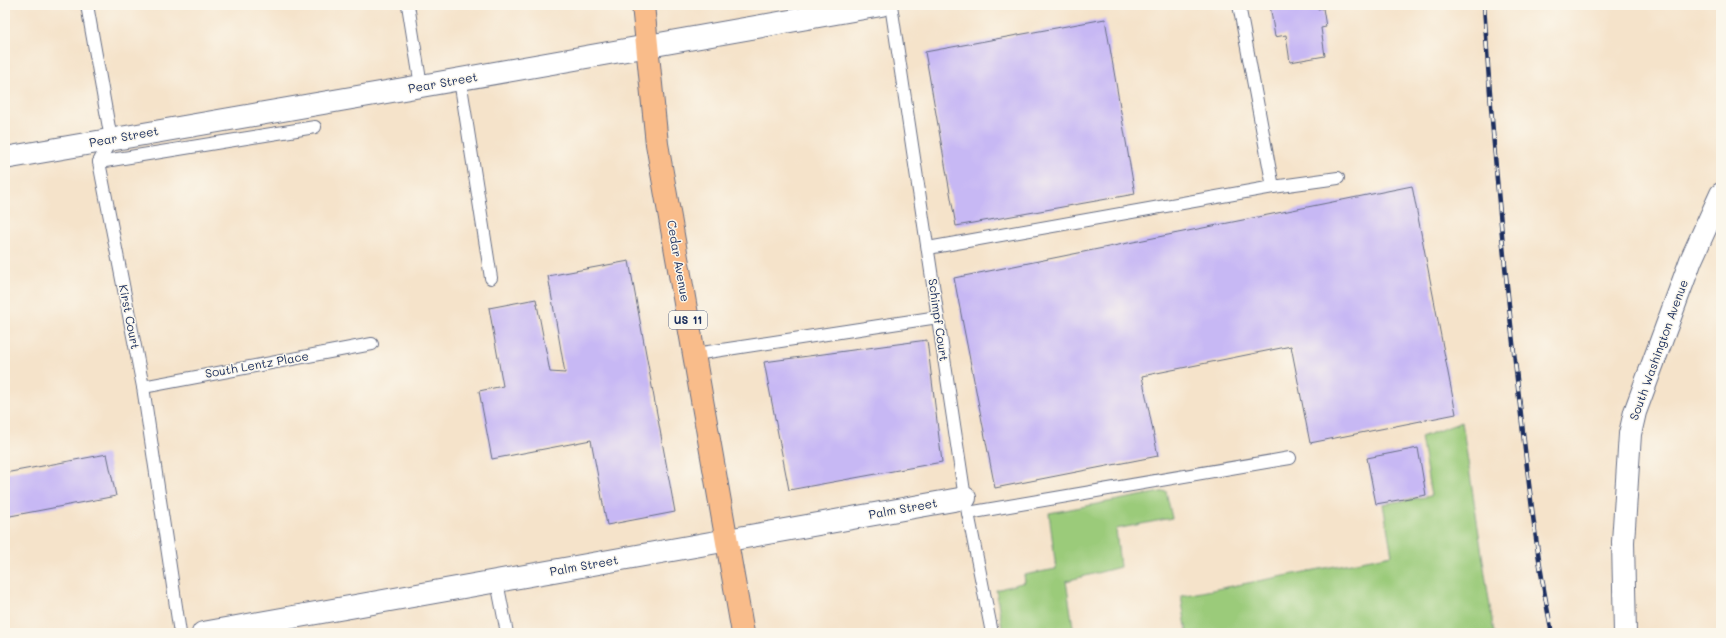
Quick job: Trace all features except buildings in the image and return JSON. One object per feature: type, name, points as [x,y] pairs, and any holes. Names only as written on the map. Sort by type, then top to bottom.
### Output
[{"type":"main road","name":"Cedar Avenue","points":[[643,5],[657,144],[743,633]]},
{"type":"street","name":"Pear Street","points":[[5,158],[460,80],[882,5]]},
{"type":"street","name":"South Washington Avenue","points":[[1625,633],[1622,542],[1630,434],[1635,412],[1686,275],[1721,194]]},
{"type":"street","name":"Palm Street","points":[[203,633],[727,540],[966,505]]},
{"type":"lane","points":[[87,5],[111,139],[99,162]]},
{"type":"lane","points":[[408,5],[421,86]]},
{"type":"lane","name":"Schimpf Court","points":[[891,5],[966,505],[992,633]]},
{"type":"lane","points":[[1239,5],[1273,187]]},
{"type":"lane","points":[[460,80],[491,278]]},
{"type":"lane","points":[[99,162],[315,127]]},
{"type":"lane","name":"Kirst Court","points":[[99,162],[143,386],[180,633]]},
{"type":"lane","points":[[928,248],[1273,187],[1338,178]]},
{"type":"lane","points":[[694,354],[938,317]]},
{"type":"lane","name":"South Lentz Place","points":[[143,386],[372,344]]},
{"type":"lane","points":[[966,505],[1290,458]]},
{"type":"lane","points":[[497,582],[507,633]]},
{"type":"green space","points":[[1462,422],[1494,633],[1187,633],[1181,596],[1392,555],[1383,504],[1431,496],[1421,437]]},
{"type":"green space","points":[[1166,491],[1172,518],[1116,529],[1120,567],[1066,581],[1074,633],[1003,633],[996,590],[1025,582],[1024,575],[1056,569],[1049,513]]},
{"type":"railway","points":[[1484,5],[1503,250],[1533,515],[1541,574],[1552,633]]}]
